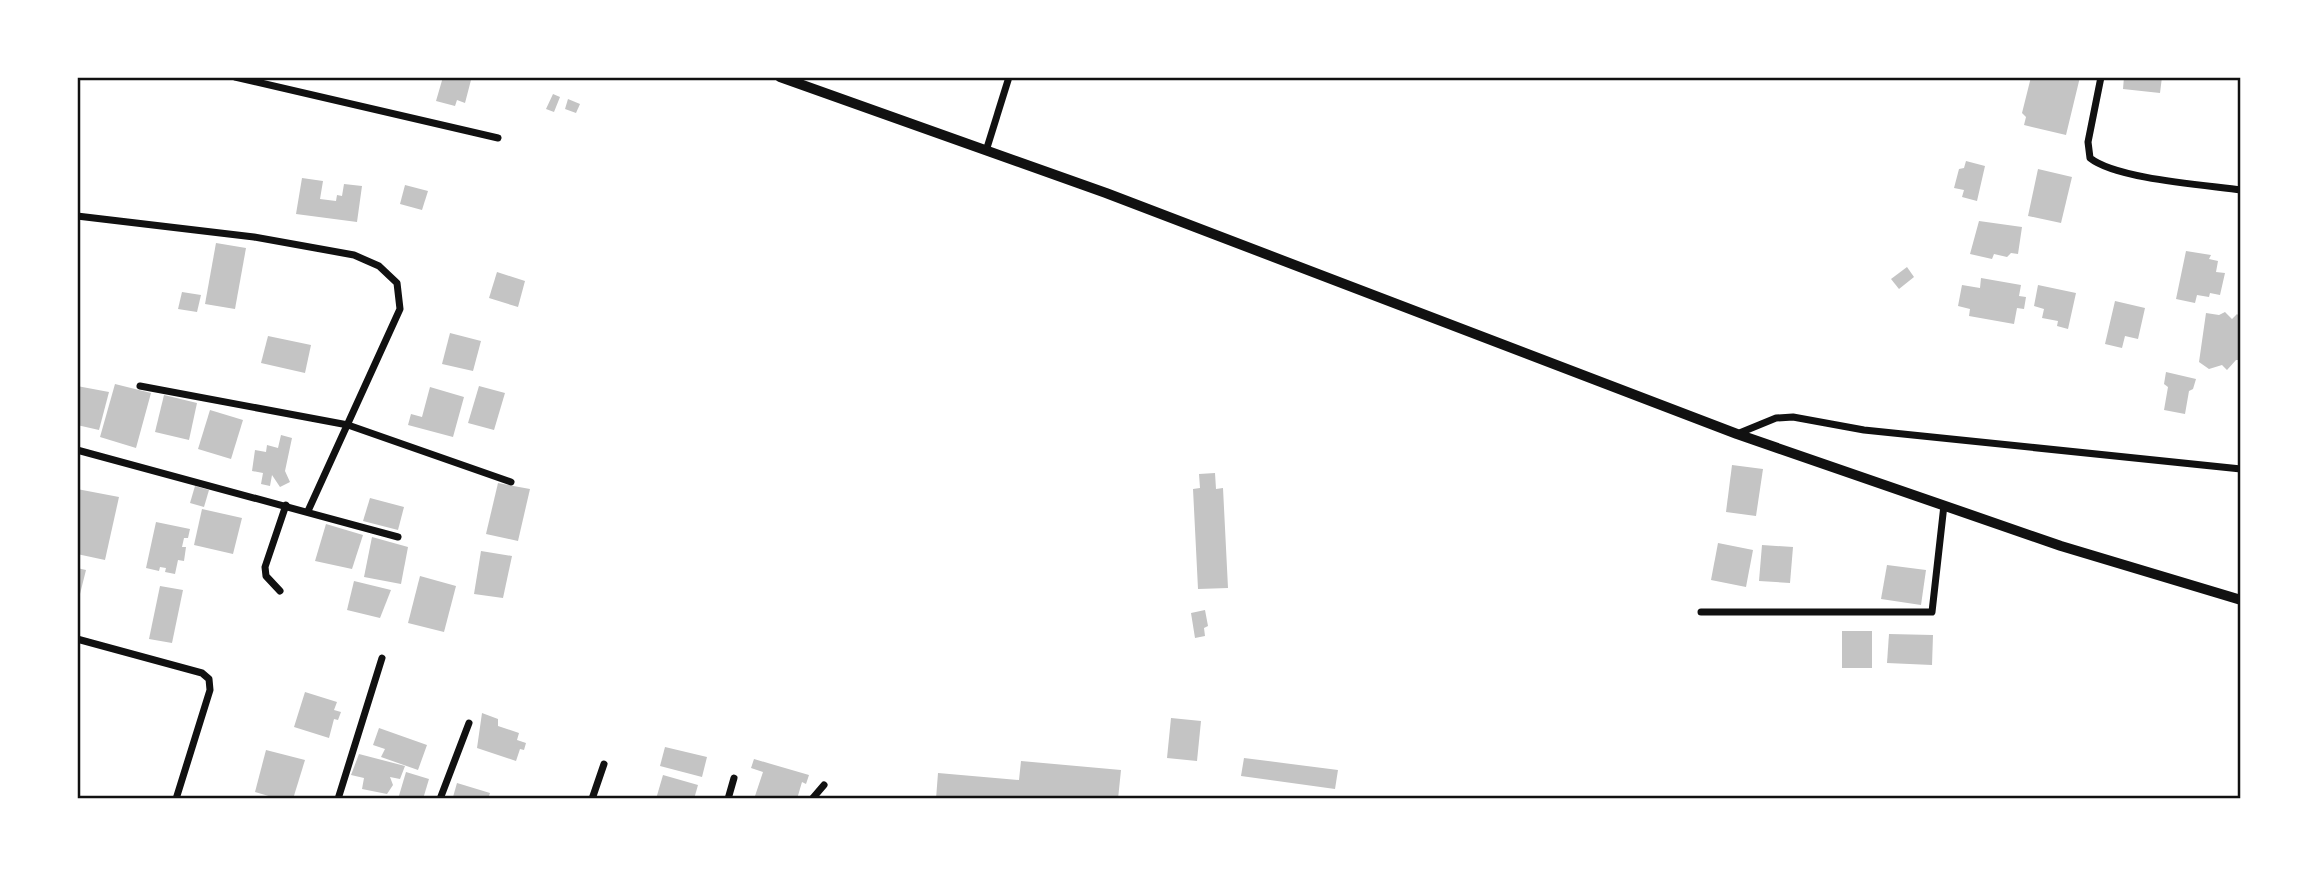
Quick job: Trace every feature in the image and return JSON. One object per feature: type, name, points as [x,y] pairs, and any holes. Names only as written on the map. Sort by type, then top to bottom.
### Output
[{"type":"street","points":[[234,77],[498,138]]},
{"type":"street","points":[[780,77],[1107,193],[1737,434],[2061,546],[2241,600]]},
{"type":"street","points":[[986,151],[1009,77]]},
{"type":"street","points":[[2101,77],[2088,142],[2090,158],[2099,165],[2160,179],[2241,190]]},
{"type":"street","points":[[77,216],[254,237],[354,255],[379,266],[397,283],[400,309],[309,512]]},
{"type":"street","points":[[139,386],[348,425],[511,482]]},
{"type":"street","points":[[1737,434],[1776,418],[1793,417],[1864,430],[2241,469]]},
{"type":"street","points":[[77,450],[398,537]]},
{"type":"street","points":[[280,591],[266,576],[265,567],[286,505]]},
{"type":"street","points":[[1701,611],[1932,612],[1944,505]]},
{"type":"street","points":[[77,639],[202,673],[209,679],[210,690],[176,799]]},
{"type":"street","points":[[338,799],[382,658]]},
{"type":"street","points":[[440,799],[469,723]]},
{"type":"street","points":[[592,799],[604,764]]},
{"type":"street","points":[[728,799],[734,778]]},
{"type":"street","points":[[812,799],[824,785]]},
{"type":"building","points":[[443,77],[471,80],[465,103],[457,100],[455,106],[436,101]]},
{"type":"building","points":[[2031,77],[2080,77],[2066,135],[2024,125],[2026,117],[2022,113]]},
{"type":"building","points":[[2124,77],[2162,77],[2160,93],[2123,89]]},
{"type":"building","points":[[553,94],[560,97],[554,112],[546,109]]},
{"type":"building","points":[[568,99],[580,104],[576,113],[565,109]]},
{"type":"building","points":[[1966,161],[1985,166],[1977,201],[1962,197],[1964,190],[1954,188],[1959,169],[1964,168]]},
{"type":"building","points":[[2038,169],[2072,177],[2061,223],[2028,216]]},
{"type":"building","points":[[302,178],[323,181],[320,199],[336,201],[337,195],[342,196],[344,184],[362,186],[357,222],[296,214]]},
{"type":"building","points":[[405,185],[428,191],[422,210],[400,204]]},
{"type":"building","points":[[1979,221],[2022,227],[2018,254],[2011,253],[2007,257],[1994,254],[1992,259],[1970,254]]},
{"type":"building","points":[[216,243],[246,248],[235,309],[205,304]]},
{"type":"building","points":[[2186,251],[2211,255],[2209,259],[2218,261],[2216,272],[2225,273],[2220,295],[2197,295],[2195,303],[2176,299]]},
{"type":"building","points":[[1907,267],[1914,277],[1899,289],[1891,279]]},
{"type":"building","points":[[497,272],[525,281],[518,307],[489,298]]},
{"type":"building","points":[[1981,278],[2021,285],[2019,296],[2026,297],[2024,309],[2017,308],[2014,324],[1969,316],[1970,309],[1958,306],[1962,285],[1980,288]]},
{"type":"building","points":[[2038,285],[2076,293],[2068,329],[2057,326],[2058,321],[2042,318],[2044,309],[2034,306]]},
{"type":"building","points":[[182,292],[201,295],[197,312],[178,309]]},
{"type":"building","points":[[2115,301],[2145,308],[2138,339],[2125,336],[2122,348],[2105,344]]},
{"type":"building","points":[[2225,312],[2232,319],[2237,314],[2241,318],[2241,360],[2236,360],[2227,370],[2222,365],[2209,369],[2199,362],[2206,313],[2219,315]]},
{"type":"building","points":[[450,333],[481,341],[473,371],[442,364]]},
{"type":"building","points":[[268,336],[311,345],[305,373],[261,363]]},
{"type":"building","points":[[2166,372],[2196,379],[2193,389],[2189,391],[2185,414],[2164,410],[2168,387],[2164,384]]},
{"type":"building","points":[[115,384],[151,393],[136,448],[100,437]]},
{"type":"building","points":[[77,386],[109,392],[99,430],[77,425]]},
{"type":"building","points":[[479,386],[505,393],[494,430],[468,423]]},
{"type":"building","points":[[430,387],[464,397],[453,437],[408,425],[411,414],[422,417]]},
{"type":"building","points":[[164,395],[197,403],[189,440],[155,432]]},
{"type":"building","points":[[210,410],[243,420],[231,459],[198,449]]},
{"type":"building","points":[[281,435],[292,438],[285,471],[290,482],[280,487],[272,475],[270,486],[261,484],[263,473],[252,471],[255,450],[266,452],[267,445],[278,448]]},
{"type":"building","points":[[1732,465],[1763,469],[1756,516],[1726,512]]},
{"type":"building","points":[[1215,473],[1216,489],[1223,488],[1228,588],[1198,589],[1193,489],[1200,488],[1199,474]]},
{"type":"building","points":[[498,483],[530,489],[518,541],[486,534]]},
{"type":"building","points":[[195,486],[209,490],[204,507],[190,503]]},
{"type":"building","points":[[77,489],[119,497],[105,560],[77,554]]},
{"type":"building","points":[[370,498],[404,507],[398,530],[363,521]]},
{"type":"building","points":[[202,509],[242,518],[233,554],[194,545]]},
{"type":"building","points":[[156,522],[190,529],[182,547],[186,547],[184,561],[178,560],[175,574],[165,572],[166,568],[160,567],[159,571],[146,568]]},
{"type":"building","points":[[326,524],[363,535],[352,569],[315,561]]},
{"type":"building","points":[[372,537],[408,547],[401,584],[364,577]]},
{"type":"building","points":[[1718,543],[1753,550],[1746,587],[1711,580]]},
{"type":"building","points":[[1762,545],[1793,547],[1790,583],[1759,581]]},
{"type":"building","points":[[481,551],[512,556],[503,598],[474,594]]},
{"type":"building","points":[[1887,565],[1926,570],[1921,605],[1881,599]]},
{"type":"building","points":[[77,568],[86,570],[78,602],[77,602]]},
{"type":"building","points":[[420,576],[456,586],[444,632],[408,623]]},
{"type":"building","points":[[354,581],[391,590],[380,618],[347,610]]},
{"type":"building","points":[[160,586],[183,590],[172,643],[149,639]]},
{"type":"building","points":[[1205,610],[1208,626],[1204,628],[1205,636],[1195,638],[1191,613]]},
{"type":"building","points":[[1842,631],[1872,631],[1872,668],[1842,668]]},
{"type":"building","points":[[1889,634],[1933,635],[1932,665],[1887,663]]},
{"type":"building","points":[[305,692],[337,702],[334,710],[341,712],[338,720],[334,719],[329,738],[294,727]]},
{"type":"building","points":[[482,713],[498,719],[498,726],[519,733],[517,740],[526,743],[524,750],[520,749],[516,761],[477,748]]},
{"type":"building","points":[[1171,718],[1201,721],[1197,761],[1167,758]]},
{"type":"building","points":[[379,728],[427,745],[418,770],[381,757],[385,749],[373,745]]},
{"type":"building","points":[[665,747],[707,757],[702,777],[660,766]]},
{"type":"building","points":[[266,750],[305,760],[293,799],[279,799],[255,792]]},
{"type":"building","points":[[359,754],[405,766],[400,779],[390,777],[393,785],[387,794],[362,789],[364,778],[351,775]]},
{"type":"building","points":[[1244,758],[1338,770],[1335,789],[1241,776]]},
{"type":"building","points":[[754,759],[809,775],[806,784],[802,782],[797,799],[755,796],[763,772],[751,768]]},
{"type":"building","points":[[1021,761],[1121,770],[1118,799],[936,799],[938,773],[1019,780]]},
{"type":"building","points":[[406,772],[429,779],[423,799],[398,799]]},
{"type":"building","points":[[663,775],[698,785],[694,799],[656,799]]},
{"type":"building","points":[[457,783],[490,793],[488,799],[453,797]]}]
